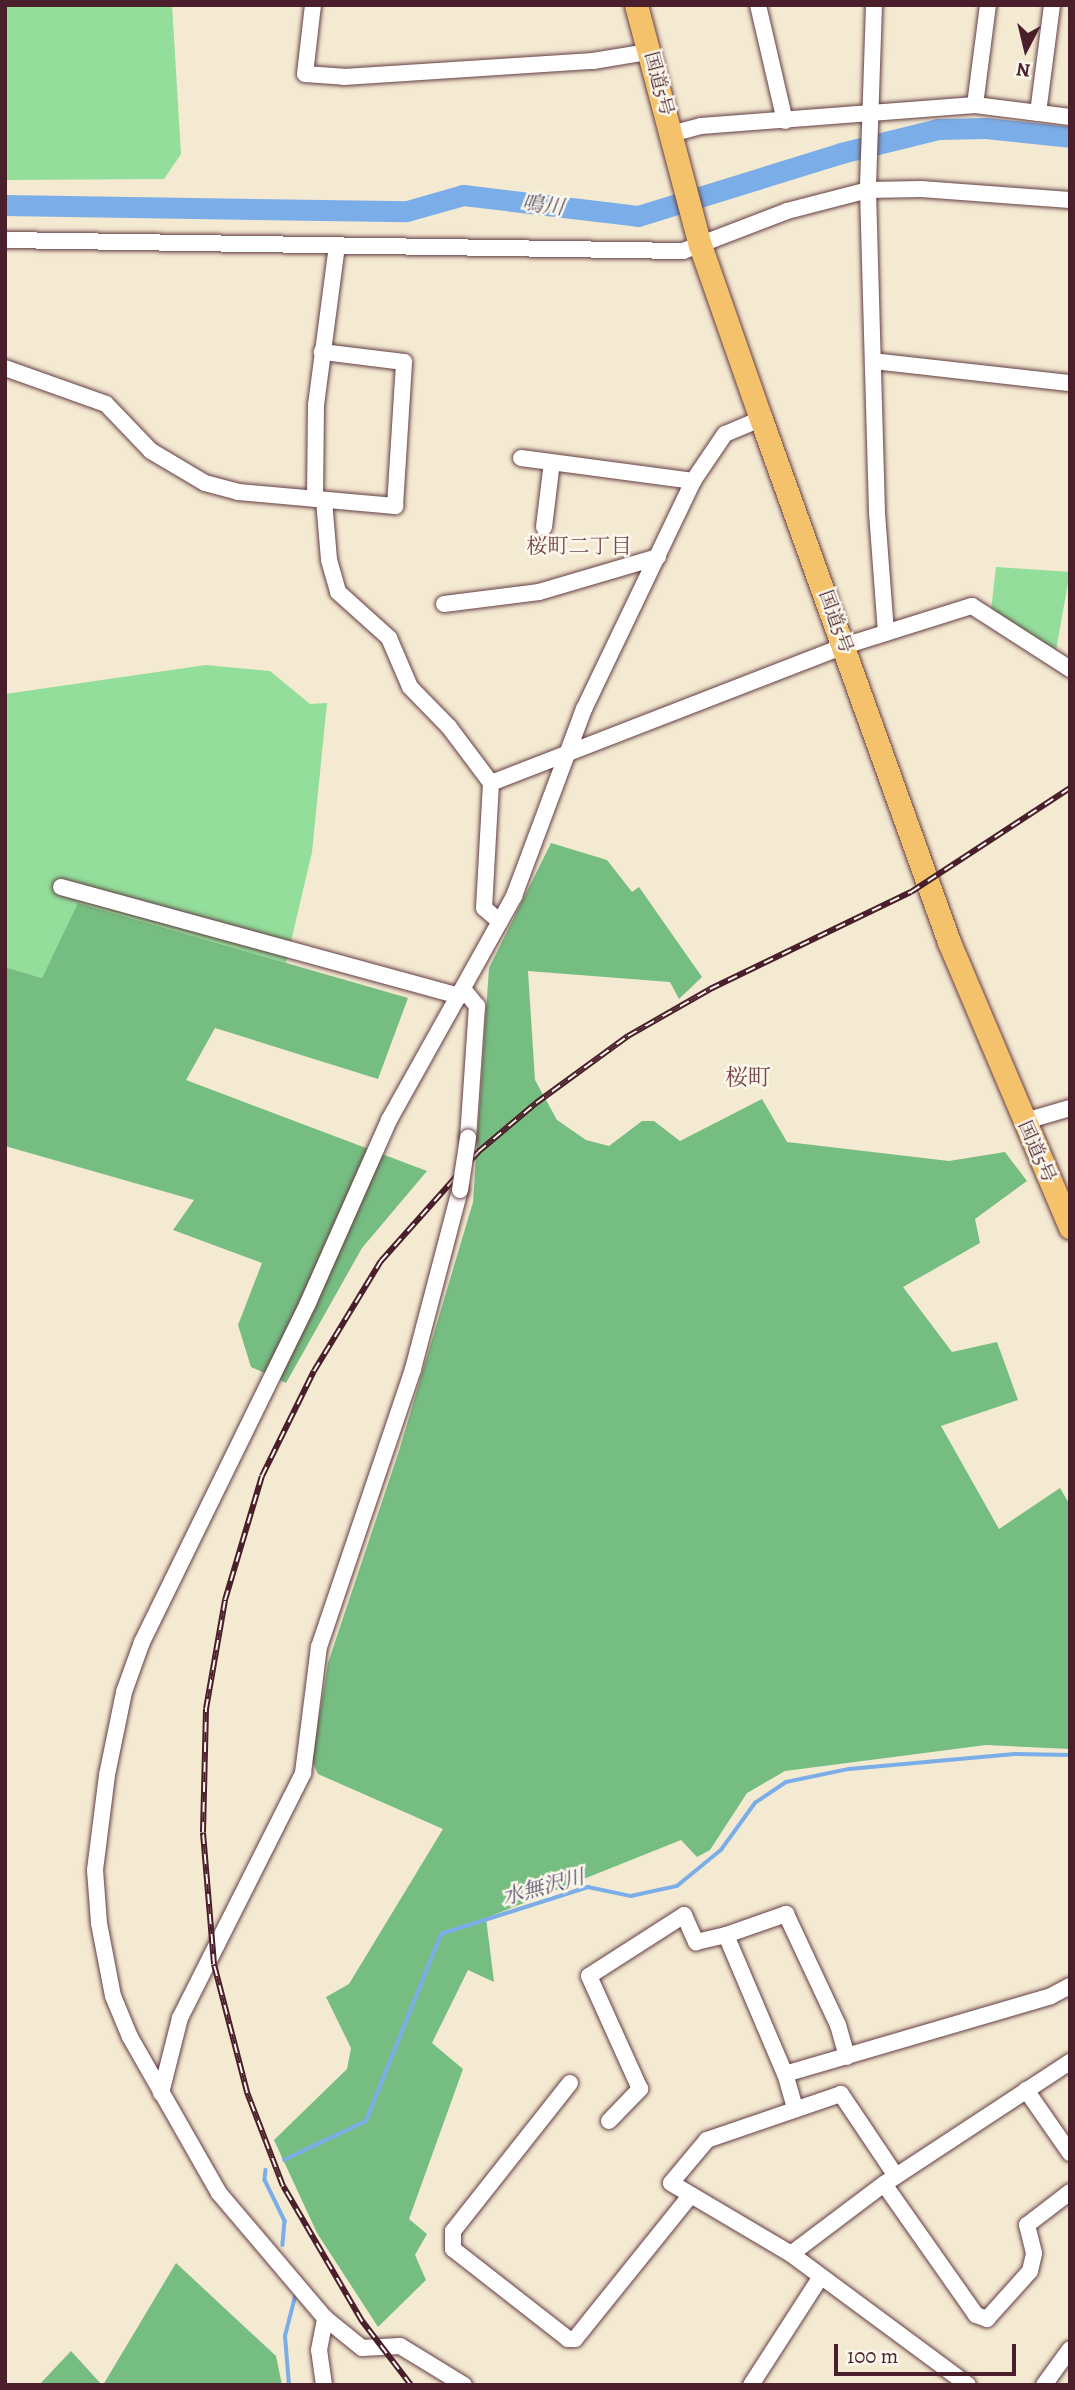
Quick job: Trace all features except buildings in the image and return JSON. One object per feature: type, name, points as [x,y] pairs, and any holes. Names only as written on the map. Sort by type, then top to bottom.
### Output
[{"type":"highway","name":"国道5号","points":[[636,5],[700,246],[761,419],[949,942],[1022,1122],[1070,1227]]},
{"type":"street","points":[[313,5],[305,74],[344,77],[593,61],[648,52]]},
{"type":"street","points":[[758,5],[785,121]]},
{"type":"street","points":[[874,5],[867,114],[868,190],[877,513],[886,633]]},
{"type":"street","points":[[975,105],[988,5]]},
{"type":"street","points":[[1038,113],[1052,5]]},
{"type":"street","points":[[671,134],[701,126],[975,105],[1070,117]]},
{"type":"street","points":[[5,240],[682,251],[787,211],[868,190],[921,189],[1070,200]]},
{"type":"street","points":[[337,246],[322,352],[319,499],[329,560],[338,592],[389,638],[410,687],[428,710],[449,727],[491,783],[484,908],[500,922]]},
{"type":"street","points":[[5,368],[106,404],[151,451],[205,483],[238,492],[395,506],[404,362],[322,352]]},
{"type":"street","points":[[873,361],[1070,383]]},
{"type":"street","points":[[464,2385],[400,2346],[362,2348],[325,2318],[219,2193],[162,2093],[113,1996],[99,1923],[95,1870],[107,1775],[124,1692],[184,1550],[308,1303],[389,1120],[500,922],[544,824],[565,754],[693,481],[725,434],[761,419]]},
{"type":"street","points":[[521,458],[693,481]]},
{"type":"street","points":[[544,527],[552,462]]},
{"type":"street","points":[[444,604],[539,592],[658,557]]},
{"type":"street","points":[[491,783],[844,646],[972,606],[1070,670]]},
{"type":"street","points":[[61,887],[462,993],[477,1006],[468,1138],[460,1190],[413,1369],[319,1647],[303,1773],[180,2018],[162,2093]]},
{"type":"street","points":[[1022,1122],[1070,1108]]},
{"type":"street","points":[[609,2121],[640,2089],[589,1976],[684,1915],[696,1942],[726,1935],[786,1914],[838,2025],[847,2057]]},
{"type":"street","points":[[726,1935],[785,2074],[795,2108]]},
{"type":"street","points":[[785,2074],[1051,1996],[1070,1986]]},
{"type":"street","points":[[791,2255],[890,2180],[1070,2062]]},
{"type":"street","points":[[570,2083],[453,2231],[453,2249],[568,2339],[575,2339],[690,2196]]},
{"type":"street","points":[[1026,2090],[1070,2154]]},
{"type":"street","points":[[968,2385],[791,2255],[671,2183],[707,2140],[841,2094],[890,2180],[976,2315],[987,2319],[1030,2271],[1034,2253],[1027,2225],[1070,2192]]},
{"type":"street","points":[[751,2385],[820,2278]]},
{"type":"street","points":[[324,2385],[320,2350],[325,2318]]},
{"type":"street","points":[[1044,2385],[1070,2349]]},
{"type":"green space","points":[[5,5],[172,5],[181,154],[164,179],[5,180]]},
{"type":"green space","points":[[996,567],[1070,572],[1056,650],[991,610]]},
{"type":"green space","points":[[206,665],[270,671],[310,704],[327,703],[312,852],[286,963],[79,903],[42,978],[5,967],[5,694]]},
{"type":"green space","points":[[551,843],[607,860],[632,892],[639,887],[702,977],[679,999],[670,982],[528,971],[535,1080],[557,1120],[586,1140],[609,1146],[642,1121],[654,1121],[680,1141],[762,1099],[787,1142],[949,1161],[1005,1152],[1027,1181],[975,1219],[980,1243],[903,1287],[952,1352],[997,1342],[1018,1400],[941,1426],[999,1529],[1060,1488],[1070,1505],[1070,1749],[986,1745],[785,1771],[747,1793],[710,1850],[697,1857],[681,1840],[486,1918],[494,1982],[468,1970],[432,2043],[463,2069],[409,2219],[427,2234],[415,2255],[426,2280],[378,2327],[317,2233],[274,2140],[347,2069],[351,2048],[326,1997],[349,1984],[443,1829],[318,1774],[312,1761],[328,1663],[399,1451],[473,1202],[489,968]]},
{"type":"green space","points":[[78,903],[408,998],[378,1079],[215,1028],[186,1080],[427,1171],[362,1248],[286,1383],[251,1367],[238,1325],[262,1263],[173,1230],[194,1200],[5,1146],[5,967],[42,978]]},
{"type":"green space","points":[[176,2263],[276,2356],[282,2385],[103,2385]]},
{"type":"green space","points":[[71,2351],[102,2385],[39,2385]]},
{"type":"waterway","name":"鳴川","points":[[5,205],[407,211],[463,195],[638,216],[841,153],[938,129],[986,128],[1070,137]]},
{"type":"waterway","name":"水無沢川","points":[[284,2160],[366,2121],[441,1934],[588,1887],[631,1896],[677,1886],[721,1850],[755,1803],[786,1782],[849,1769],[1014,1754],[1070,1755]]},
{"type":"waterway","name":"水無沢川","points":[[266,2170],[265,2180],[285,2221],[283,2245]]},
{"type":"waterway","name":"水無沢川","points":[[289,2385],[285,2336],[295,2297]]},
{"type":"railway","points":[[411,2385],[362,2321],[283,2186],[247,2092],[214,1964],[203,1832],[206,1709],[225,1600],[262,1476],[314,1371],[381,1261],[478,1152],[536,1103],[628,1036],[710,989],[911,892],[1070,788]]},
{"type":"district","name":"桜町二丁目","points":[[579,546]]},
{"type":"district","name":"桜町","points":[[748,1078]]}]
